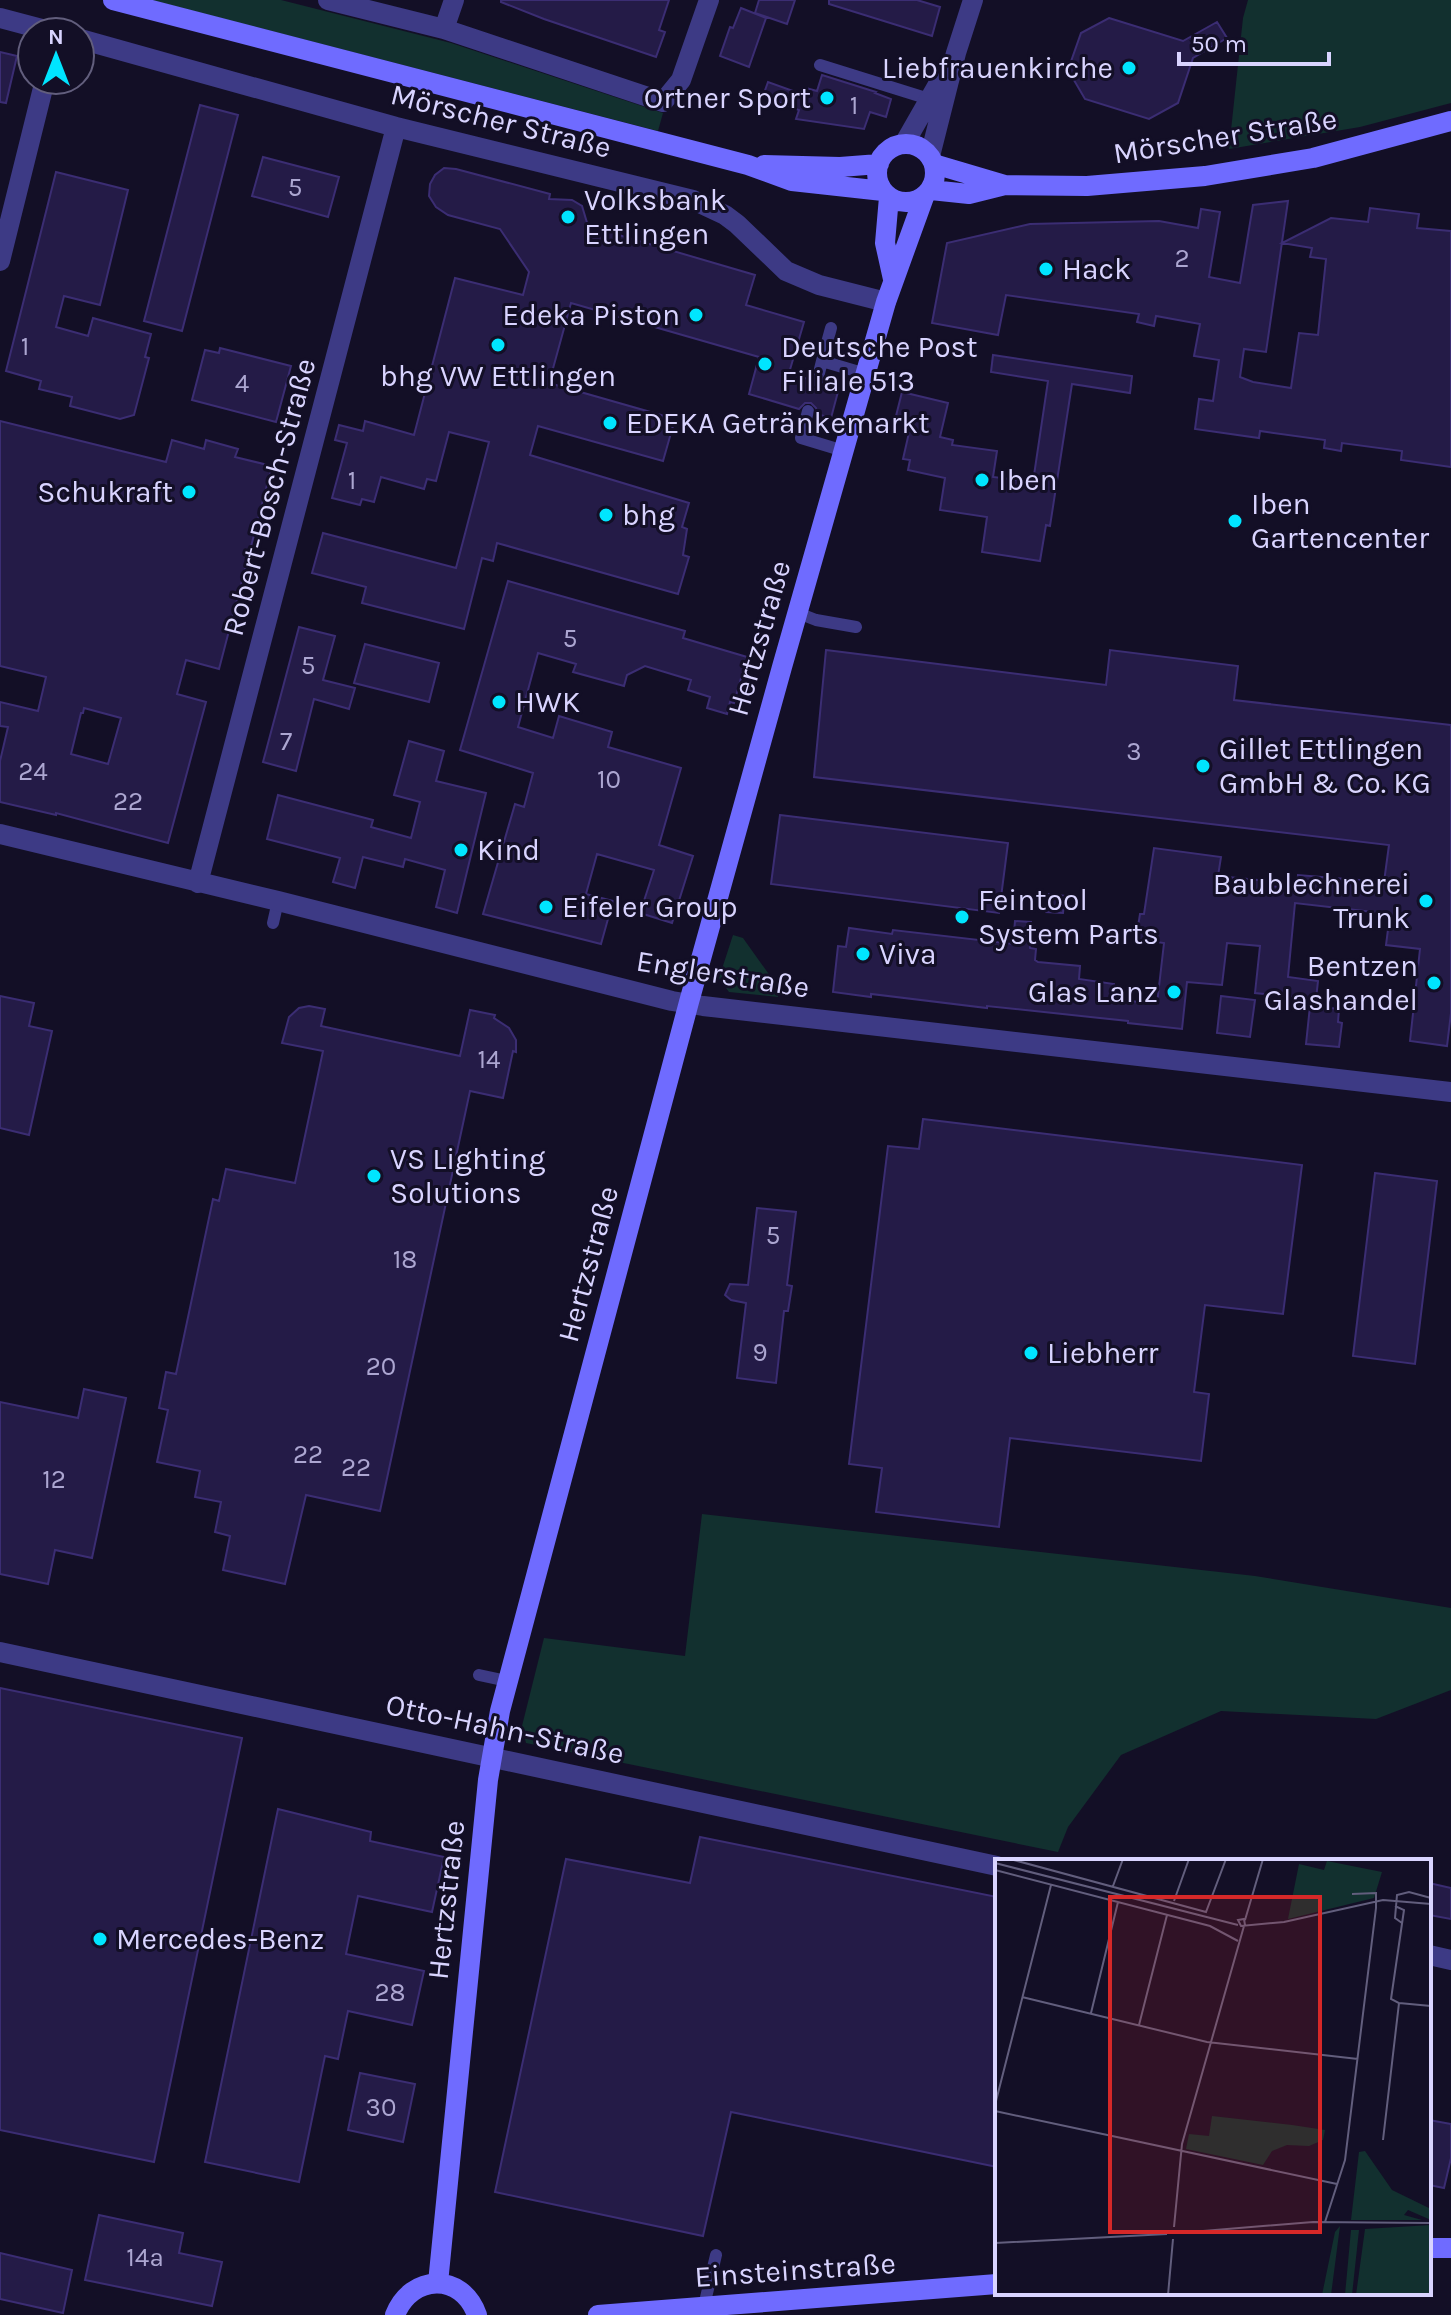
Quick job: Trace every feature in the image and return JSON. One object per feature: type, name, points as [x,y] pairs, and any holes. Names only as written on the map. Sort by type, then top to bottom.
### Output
[{"type":"street","name":"Mörscher Straße","points":[[113,0],[748,165],[792,181],[886,194]]},
{"type":"street","name":"Mörscher Straße","points":[[328,0],[444,29],[663,102],[681,80],[709,0]]},
{"type":"street","points":[[444,29],[454,0]]},
{"type":"street","points":[[932,160],[956,53],[973,0]]},
{"type":"street","name":"Mörscher Straße","points":[[96,43],[396,127],[693,200],[737,224],[786,271],[819,285],[886,302]]},
{"type":"street","points":[[904,144],[956,53]]},
{"type":"street","points":[[0,261],[41,96]]},
{"type":"street","name":"Mörscher Straße","points":[[927,194],[969,194],[1005,185],[1087,186],[1205,176],[1313,158],[1451,121]]},
{"type":"street","name":"Robert-Bosch-Straße","points":[[198,883],[396,127]]},
{"type":"street","points":[[904,144],[923,149],[932,160],[936,173],[927,194],[906,203],[886,194],[877,173],[889,150],[904,144]]},
{"type":"street","name":"Mörscher Straße","points":[[932,160],[1005,185]]},
{"type":"street","name":"Mörscher Straße","points":[[748,165],[840,167],[879,164]]},
{"type":"street","name":"Hertzstraße","points":[[886,194],[885,243],[893,279]]},
{"type":"street","name":"Hertzstraße","points":[[438,2283],[492,1757],[507,1681],[689,1002],[798,613],[893,279],[927,194]]},
{"type":"street","name":"Englerstraße","points":[[0,834],[672,1001],[1451,1092]]},
{"type":"street","name":"Otto-Hahn-Straße","points":[[0,1652],[995,1866]]},
{"type":"street","points":[[1431,1955],[1451,1960]]},
{"type":"street","points":[[395,2315],[401,2301],[411,2291],[438,2283],[451,2285],[462,2292],[471,2301],[477,2315]]},
{"type":"street","name":"Einsteinstraße","points":[[598,2315],[995,2284]]},
{"type":"lane","points":[[820,65],[929,99]]},
{"type":"lane","points":[[817,381],[831,328]]},
{"type":"lane","points":[[822,361],[866,374]]},
{"type":"lane","points":[[808,411],[801,438],[844,451]]},
{"type":"lane","points":[[798,613],[816,620],[856,627]]},
{"type":"lane","points":[[273,923],[278,901]]},
{"type":"lane","points":[[479,1675],[507,1681]]},
{"type":"lane","points":[[704,2306],[716,2255]]},
{"type":"green space","points":[[151,0],[281,0],[451,43],[663,113],[658,131]]},
{"type":"green space","points":[[1248,0],[1451,0],[1451,103],[1360,127],[1229,149],[1243,18]]},
{"type":"green space","points":[[733,935],[743,938],[778,987],[778,997],[729,992],[719,978]]},
{"type":"green space","points":[[702,1514],[1255,1576],[1451,1608],[1451,1690],[1376,1719],[1221,1711],[1121,1755],[1068,1827],[1058,1852],[526,1743],[522,1726],[544,1638],[685,1656]]},
{"type":"building","points":[[501,0],[669,0],[659,30],[665,32],[656,57],[544,19]]},
{"type":"building","points":[[759,0],[795,0],[787,24],[755,13]]},
{"type":"building","points":[[829,0],[917,0],[940,7],[932,36],[829,4]]},
{"type":"building","points":[[741,8],[766,18],[749,67],[720,56],[730,27],[733,28]]},
{"type":"building","name":"Liebfrauenkirche","points":[[1109,18],[1183,41],[1217,22],[1227,38],[1193,58],[1178,103],[1149,119],[1085,99],[1068,70],[1081,33]]},
{"type":"building","points":[[0,52],[16,56],[16,60],[6,103],[0,102]]},
{"type":"building","points":[[822,75],[891,99],[886,117],[870,112],[864,129],[796,119],[799,110],[763,96],[768,82],[804,95],[806,88],[817,91]]},
{"type":"building","points":[[200,105],[238,115],[182,331],[144,321]]},
{"type":"building","points":[[263,157],[339,177],[328,217],[252,196]]},
{"type":"building","points":[[444,168],[550,194],[549,199],[572,200],[582,206],[588,226],[755,275],[746,305],[804,322],[789,373],[808,379],[814,389],[826,384],[839,388],[831,418],[817,414],[811,403],[805,403],[799,409],[749,394],[759,357],[571,303],[549,383],[675,419],[663,461],[538,426],[530,455],[689,503],[682,527],[687,529],[683,555],[689,557],[678,594],[497,543],[493,561],[482,558],[464,629],[362,603],[366,587],[312,573],[323,533],[456,568],[489,442],[449,432],[436,481],[427,479],[424,489],[381,477],[374,502],[362,499],[360,505],[332,498],[347,443],[335,440],[339,425],[363,431],[365,421],[414,435],[455,278],[523,295],[529,272],[500,229],[448,215],[436,207],[429,196],[430,184]]},
{"type":"building","points":[[56,172],[128,190],[100,305],[64,296],[56,327],[88,336],[93,318],[151,334],[145,357],[149,358],[134,415],[120,419],[70,406],[72,397],[39,389],[41,381],[6,371]]},
{"type":"building","points":[[1288,201],[1266,352],[1244,349],[1240,377],[1291,388],[1299,333],[1318,335],[1326,259],[1310,257],[1312,248],[1282,243],[1331,218],[1368,222],[1370,208],[1419,214],[1417,228],[1451,231],[1451,467],[1401,460],[1402,451],[1342,443],[1341,451],[1324,448],[1325,440],[1260,431],[1259,438],[1195,429],[1199,399],[1213,401],[1219,360],[1194,356],[1200,324],[1156,316],[1154,326],[1137,322],[1139,314],[1006,295],[998,335],[932,323],[947,243],[1030,224],[1159,221],[1198,228],[1201,209],[1220,212],[1209,277],[1240,283],[1253,205]]},
{"type":"building","points":[[220,348],[291,366],[276,422],[192,400],[205,350],[219,353]]},
{"type":"building","name":"Iben","points":[[993,355],[1132,376],[1130,393],[1072,384],[1050,526],[1046,525],[1040,561],[982,552],[987,517],[940,510],[945,478],[908,470],[910,460],[903,459],[911,424],[895,420],[902,392],[948,403],[940,437],[953,440],[952,445],[997,451],[993,477],[1033,482],[1048,381],[991,372]]},
{"type":"building","points":[[0,421],[166,462],[172,440],[204,449],[206,440],[238,449],[235,457],[272,466],[219,669],[186,660],[177,694],[206,702],[168,843],[56,813],[0,802],[0,761],[8,727],[0,726],[0,702],[38,711],[46,677],[0,666]],"holes":[[[84,708],[121,718],[108,764],[71,754]]]},
{"type":"building","points":[[508,581],[685,631],[683,638],[747,657],[734,703],[730,702],[727,714],[707,708],[710,697],[688,690],[691,680],[645,666],[627,675],[624,686],[573,672],[576,664],[538,653],[518,727],[553,738],[559,716],[612,732],[608,747],[681,768],[659,845],[693,856],[672,923],[640,913],[654,870],[597,854],[586,894],[613,901],[601,944],[483,914],[515,804],[524,807],[533,773],[460,750]]},
{"type":"building","points":[[299,627],[335,636],[323,680],[355,688],[349,709],[314,699],[296,771],[263,762]]},
{"type":"building","points":[[365,644],[439,663],[429,702],[354,683]]},
{"type":"building","points":[[826,650],[1106,685],[1110,650],[1238,666],[1234,700],[1451,725],[1451,1013],[1447,1046],[1410,1041],[1420,949],[1386,945],[1390,914],[1295,903],[1288,977],[1318,981],[1316,999],[1255,993],[1260,946],[1227,943],[1222,985],[1187,982],[1182,1029],[833,992],[838,946],[846,947],[849,928],[1013,944],[1015,921],[1031,922],[1030,948],[1036,949],[1035,960],[1038,962],[1080,966],[1079,979],[1114,984],[1113,999],[1157,1004],[1164,943],[1136,939],[1140,914],[1144,914],[1154,848],[1221,857],[1218,876],[1267,881],[1266,886],[1297,888],[1298,875],[1384,882],[1389,845],[814,777]]},
{"type":"building","points":[[409,741],[444,751],[436,781],[486,793],[457,913],[436,907],[445,870],[405,859],[403,867],[363,857],[355,888],[333,882],[340,858],[267,839],[278,795],[373,820],[371,827],[411,838],[420,802],[394,795]]},
{"type":"building","name":"Feintool System Parts","points":[[780,815],[1008,843],[999,913],[771,884]]},
{"type":"building","points":[[1048,894],[1065,896],[1063,913],[1046,912]]},
{"type":"building","points":[[0,996],[34,1003],[29,1026],[52,1031],[29,1135],[0,1128]]},
{"type":"building","points":[[1221,996],[1255,1000],[1250,1037],[1217,1033]]},
{"type":"building","points":[[1310,1006],[1339,1009],[1338,1022],[1342,1023],[1339,1047],[1306,1044]]},
{"type":"building","points":[[299,1008],[325,1009],[321,1026],[460,1056],[470,1010],[495,1015],[494,1018],[509,1028],[516,1040],[516,1052],[513,1051],[503,1098],[470,1091],[380,1511],[306,1495],[285,1584],[223,1570],[230,1536],[215,1532],[221,1502],[195,1497],[200,1471],[157,1462],[168,1410],[159,1408],[166,1372],[176,1374],[213,1199],[219,1201],[226,1169],[295,1183],[323,1051],[282,1043],[289,1017]]},
{"type":"building","name":"Liebherr","points":[[923,1119],[1302,1165],[1283,1314],[1205,1305],[1194,1392],[1209,1394],[1201,1461],[1010,1438],[999,1527],[876,1512],[882,1468],[849,1464],[888,1146],[919,1149]]},
{"type":"building","points":[[1375,1173],[1437,1181],[1415,1364],[1353,1356]]},
{"type":"building","points":[[757,1208],[796,1212],[787,1285],[792,1286],[788,1311],[784,1311],[776,1383],[737,1378],[746,1303],[731,1300],[725,1295],[730,1284],[748,1285]]},
{"type":"building","points":[[84,1389],[126,1398],[92,1558],[55,1550],[48,1584],[0,1574],[0,1402],[78,1418]]},
{"type":"building","name":"Mercedes-Benz","points":[[0,1688],[242,1738],[154,2162],[0,2130]]},
{"type":"building","points":[[278,1809],[371,1832],[370,1841],[444,1857],[432,1912],[358,1896],[346,1954],[424,1971],[412,2025],[348,2011],[338,2059],[325,2056],[299,2182],[205,2162]]},
{"type":"building","points":[[700,1837],[995,1897],[995,2167],[731,2112],[703,2236],[495,2192],[566,1859],[690,1883]]},
{"type":"building","points":[[1431,1883],[1451,1888],[1451,1919],[1431,1915]]},
{"type":"building","points":[[360,2073],[415,2084],[403,2142],[348,2130]]},
{"type":"building","points":[[1431,2120],[1451,2124],[1451,2158],[1444,2188],[1431,2185]]},
{"type":"building","points":[[99,2215],[183,2233],[179,2253],[222,2262],[212,2306],[85,2280]]},
{"type":"building","points":[[0,2253],[72,2270],[63,2313],[0,2299]]},
{"type":"place","name":"Liebfrauenkirche","points":[[1129,68]]},
{"type":"place","name":"Ortner Sport","points":[[827,98]]},
{"type":"place","name":"Volksbank Ettlingen","points":[[568,217]]},
{"type":"place","name":"Hack","points":[[1046,269]]},
{"type":"place","name":"Edeka Piston","points":[[696,315]]},
{"type":"place","name":"bhg VW Ettlingen","points":[[498,345]]},
{"type":"place","name":"Deutsche Post Filiale 513","points":[[765,364]]},
{"type":"place","name":"EDEKA Getränkemarkt","points":[[610,423]]},
{"type":"place","name":"Iben","points":[[982,480]]},
{"type":"place","name":"Schukraft","points":[[189,492]]},
{"type":"place","name":"bhg","points":[[606,515]]},
{"type":"place","name":"Iben Gartencenter","points":[[1235,521]]},
{"type":"place","name":"HWK","points":[[499,702]]},
{"type":"place","name":"Gillet Ettlingen GmbH & Co. KG","points":[[1203,766]]},
{"type":"place","name":"Kind","points":[[461,850]]},
{"type":"place","name":"Baublechnerei Trunk","points":[[1426,901]]},
{"type":"place","name":"Eifeler Group","points":[[546,907]]},
{"type":"place","name":"Feintool System Parts","points":[[962,917]]},
{"type":"place","name":"Viva","points":[[863,954]]},
{"type":"place","name":"Bentzen Glashandel","points":[[1434,983]]},
{"type":"place","name":"Glas Lanz","points":[[1174,992]]},
{"type":"place","name":"VS Lighting Solutions","points":[[374,1176]]},
{"type":"place","name":"Liebherr","points":[[1031,1353]]},
{"type":"place","name":"Mercedes-Benz","points":[[100,1939]]}]
